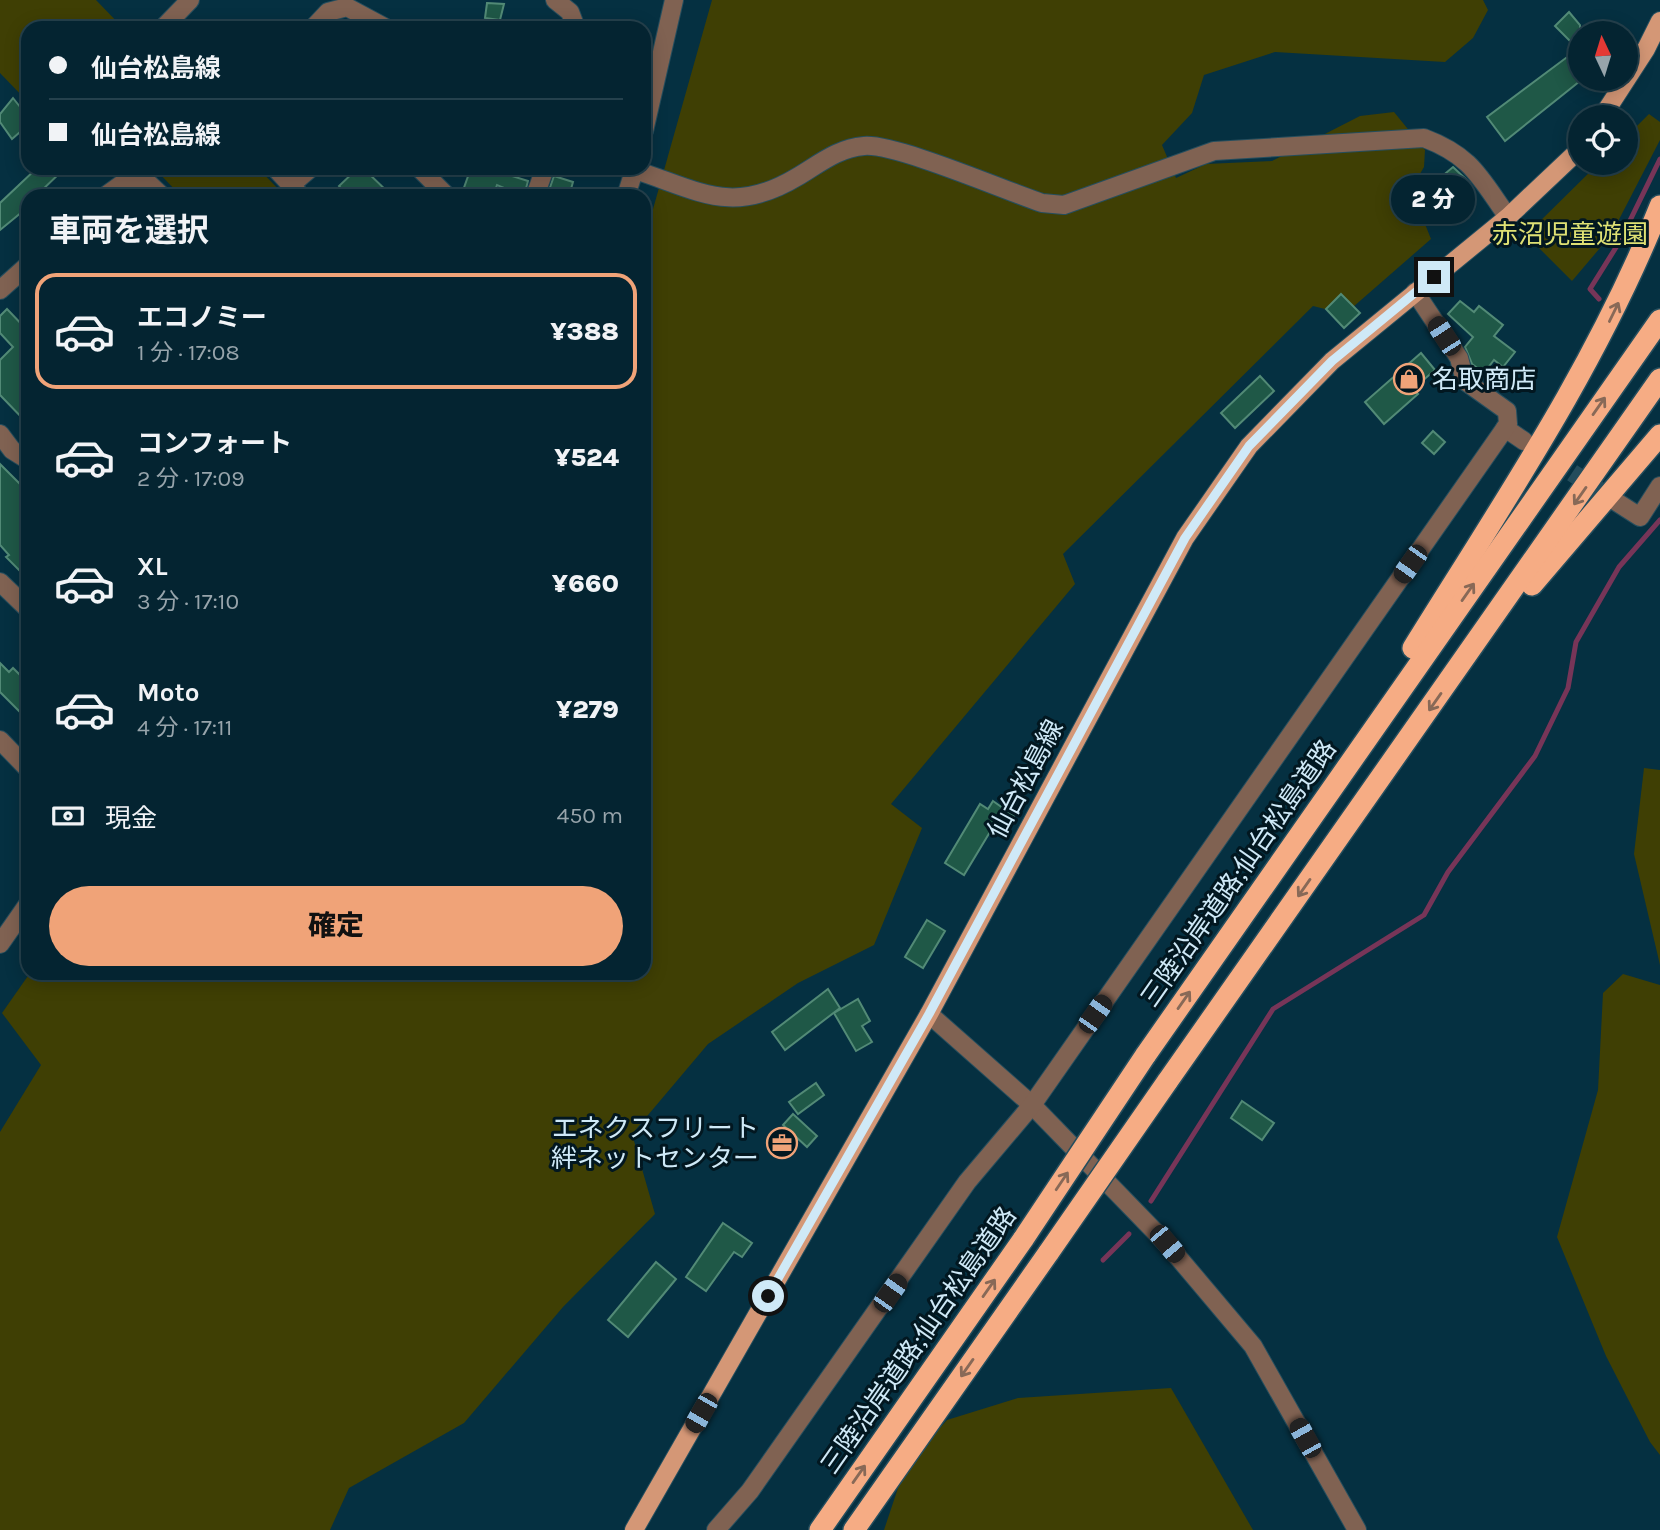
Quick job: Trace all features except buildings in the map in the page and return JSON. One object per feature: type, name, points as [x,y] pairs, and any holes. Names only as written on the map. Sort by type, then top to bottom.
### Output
[{"type":"highway","points":[[1300,832],[1573,390],[1614,313],[1660,206]]},
{"type":"highway","name":"三陸沿岸道路;仙台松島道路","points":[[820,1530],[1024,1238],[1145,1056],[1300,832],[1660,320]]},
{"type":"highway","points":[[854,1530],[1660,379]]},
{"type":"highway","points":[[1453,675],[1660,435]]},
{"type":"main road","points":[[1611,105],[1653,47],[1660,21]]},
{"type":"main road","name":"仙台松島線","points":[[634,1530],[929,1014],[1185,538],[1249,446],[1332,361],[1508,218],[1568,160]]},
{"type":"street","points":[[170,21],[190,0]]},
{"type":"street","points":[[555,0],[570,12],[573,21]]},
{"type":"street","points":[[651,100],[674,0]]},
{"type":"street","points":[[320,21],[328,12],[347,7],[373,21]]},
{"type":"street","points":[[651,174],[726,200],[765,194],[840,151],[866,145],[901,153],[1042,203],[1064,205],[1214,151],[1424,138],[1448,146],[1469,161],[1508,218]]},
{"type":"street","points":[[281,175],[294,189]]},
{"type":"street","points":[[426,175],[440,189]]},
{"type":"street","points":[[115,189],[130,178],[144,178],[155,189]]},
{"type":"street","points":[[1,286],[21,270]]},
{"type":"street","points":[[716,1530],[750,1491],[967,1182],[1032,1105],[1508,424],[1507,411],[1465,381],[1459,358],[1415,292]]},
{"type":"street","points":[[1505,428],[1524,442]]},
{"type":"street","points":[[0,434],[12,450],[21,456]]},
{"type":"street","points":[[1615,501],[1640,517],[1660,486]]},
{"type":"street","points":[[0,582],[21,598]]},
{"type":"street","points":[[0,740],[21,762]]},
{"type":"street","points":[[0,944],[21,914]]},
{"type":"street","points":[[929,1014],[1032,1105],[1167,1244],[1253,1346],[1357,1530]]},
{"type":"green space","points":[[0,0],[96,0],[116,21],[21,21],[21,95],[0,73]]},
{"type":"green space","points":[[712,0],[1483,0],[1488,10],[1473,38],[1445,62],[1275,52],[1204,75],[1192,113],[1162,145],[1176,178],[1206,164],[1272,161],[1360,116],[1394,112],[1425,150],[1424,167],[1411,189],[1431,239],[1345,314],[1313,306],[1063,554],[1075,584],[891,804],[922,828],[874,945],[798,983],[708,1044],[632,1134],[655,1214],[563,1307],[464,1423],[349,1488],[330,1530],[0,1530],[0,1132],[41,1065],[2,1013],[25,980],[651,980],[651,216]]},
{"type":"green space","name":"赤沼児童遊園","points":[[1649,114],[1660,122],[1660,140],[1611,235],[1572,281],[1526,235],[1587,175],[1638,175],[1638,125]]},
{"type":"green space","points":[[161,175],[265,175],[278,189],[174,189]]},
{"type":"green space","points":[[1644,768],[1660,770],[1660,965],[1634,854]]},
{"type":"green space","points":[[1623,974],[1660,985],[1660,1455],[1650,1442],[1606,1356],[1557,1237],[1598,1090],[1603,993]]},
{"type":"green space","points":[[1171,1388],[1253,1530],[884,1530],[905,1467],[947,1420],[1018,1398]]},
{"type":"waterway","points":[[1599,299],[1590,289],[1620,241],[1660,159]]},
{"type":"waterway","points":[[1151,1201],[1273,1009],[1424,915],[1448,872],[1535,756],[1568,688],[1576,642],[1619,567],[1660,520]]},
{"type":"waterway","points":[[1103,1260],[1129,1234]]},
{"type":"tunnel","points":[[1527,443],[1615,501]]},
{"type":"place","name":"名取商店","points":[[1409,379]]},
{"type":"place","name":"エネクスフリート 絆ネットセンター","points":[[782,1143]]},
{"type":"route","points":[[768,1296],[929,1014],[1185,538],[1249,446],[1332,361],[1434,277]]}]
